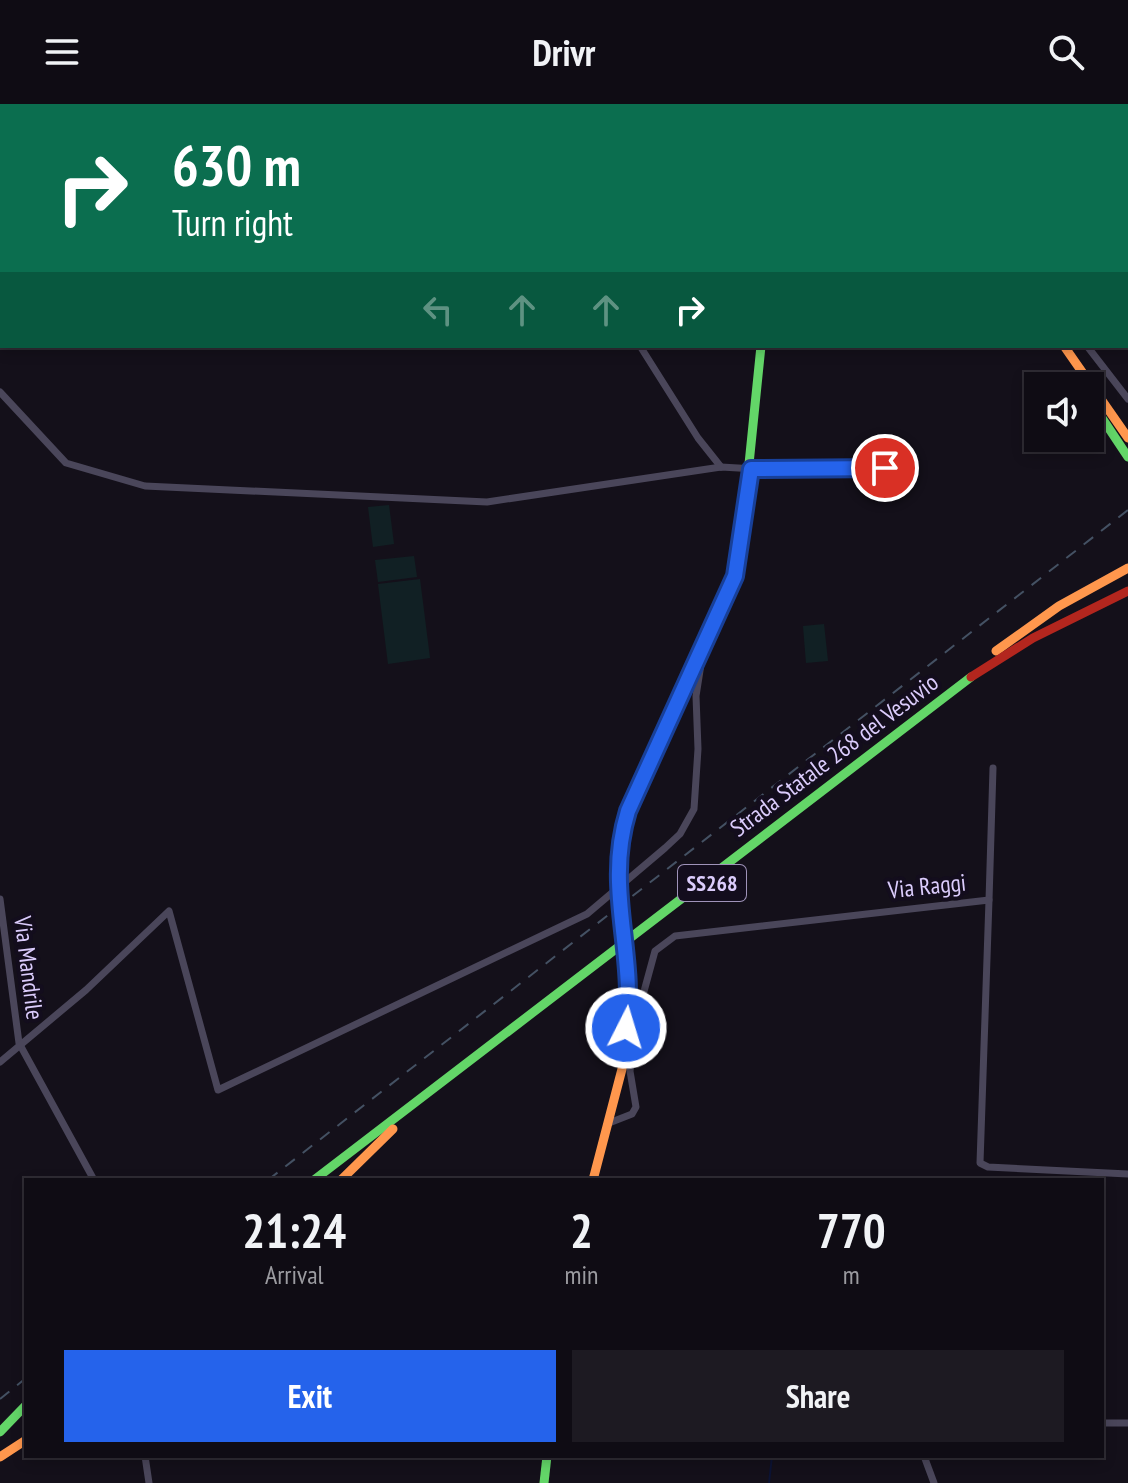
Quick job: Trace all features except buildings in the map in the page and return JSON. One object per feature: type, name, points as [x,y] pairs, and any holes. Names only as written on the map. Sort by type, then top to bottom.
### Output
[{"type":"main road","points":[[594,1178],[622,1069],[626,1028],[629,982],[618,896],[618,842],[643,778],[739,562],[751,469],[761,348]]},
{"type":"main road","points":[[1057,348],[1073,372]]},
{"type":"main road","points":[[1067,348],[1128,438]]},
{"type":"main road","points":[[1068,348],[1128,424]]},
{"type":"main road","points":[[1104,416],[1128,446]]},
{"type":"main road","points":[[1104,420],[1128,457]]},
{"type":"main road","points":[[909,721],[940,692],[1044,615],[1128,568]]},
{"type":"main road","name":"Strada Statale 268 del Vesuvio","points":[[317,1178],[909,721],[1008,651],[1128,591]]},
{"type":"main road","name":"Strada Statale 268 del Vesuvio","points":[[343,1178],[400,1122],[968,687],[1037,644],[1128,600]]},
{"type":"main road","points":[[0,1432],[24,1407]]},
{"type":"main road","points":[[0,1457],[24,1441]]},
{"type":"main road","points":[[544,1483],[547,1458]]},
{"type":"street","points":[[641,348],[698,438],[721,467]]},
{"type":"street","points":[[1089,348],[1128,399]]},
{"type":"street","points":[[0,392],[66,463],[145,486],[487,502],[721,467],[885,468]]},
{"type":"street","points":[[0,1062],[86,990],[169,911],[218,1090],[587,914],[680,834],[694,809],[698,749],[696,696],[703,648]]},
{"type":"street","points":[[989,900],[993,768]]},
{"type":"street","name":"Via Mandrile","points":[[0,899],[19,1043]]},
{"type":"street","name":"Via Raggi","points":[[609,1123],[632,1114],[636,1107],[630,1071],[637,1017],[655,951],[675,936],[989,900],[980,1163],[988,1167],[1128,1174]]},
{"type":"street","points":[[19,1043],[93,1178]]},
{"type":"street","points":[[1104,1423],[1128,1423]]},
{"type":"street","points":[[145,1458],[149,1483]]},
{"type":"street","points":[[925,1458],[934,1483]]},
{"type":"shaded area","points":[[389,505],[394,544],[373,547],[368,507]]},
{"type":"shaded area","points":[[414,556],[417,577],[378,582],[375,560]]},
{"type":"shaded area","points":[[420,579],[430,658],[388,664],[378,584]]},
{"type":"shaded area","points":[[824,624],[828,661],[806,663],[803,626]]},
{"type":"waterway","points":[[769,1483],[772,1458]]},
{"type":"railway","points":[[271,1178],[1128,510]]},
{"type":"railway","points":[[0,1399],[24,1380]]},
{"type":"traffic: fast","points":[[749,464],[761,348]]},
{"type":"traffic: fast","points":[[1104,421],[1128,457]]},
{"type":"traffic: fast","points":[[317,1178],[971,677]]},
{"type":"traffic: fast","points":[[0,1432],[24,1407]]},
{"type":"traffic: fast","points":[[544,1483],[547,1458]]},
{"type":"traffic: slow","points":[[1065,348],[1128,438]]},
{"type":"traffic: slow","points":[[996,651],[1059,606],[1128,568]]},
{"type":"traffic: slow","points":[[626,1028],[616,865],[622,825],[643,778]]},
{"type":"traffic: slow","points":[[594,1178],[622,1069],[626,1028]]},
{"type":"traffic: slow","points":[[343,1178],[393,1129]]},
{"type":"traffic: slow","points":[[0,1457],[24,1441]]},
{"type":"traffic: jam","points":[[643,778],[717,620],[739,562],[749,464]]},
{"type":"traffic: jam","points":[[971,677],[1033,638],[1128,591]]},
{"type":"route","points":[[626,1028],[630,1000],[618,896],[618,842],[628,811],[735,576],[751,469],[885,468]]}]
